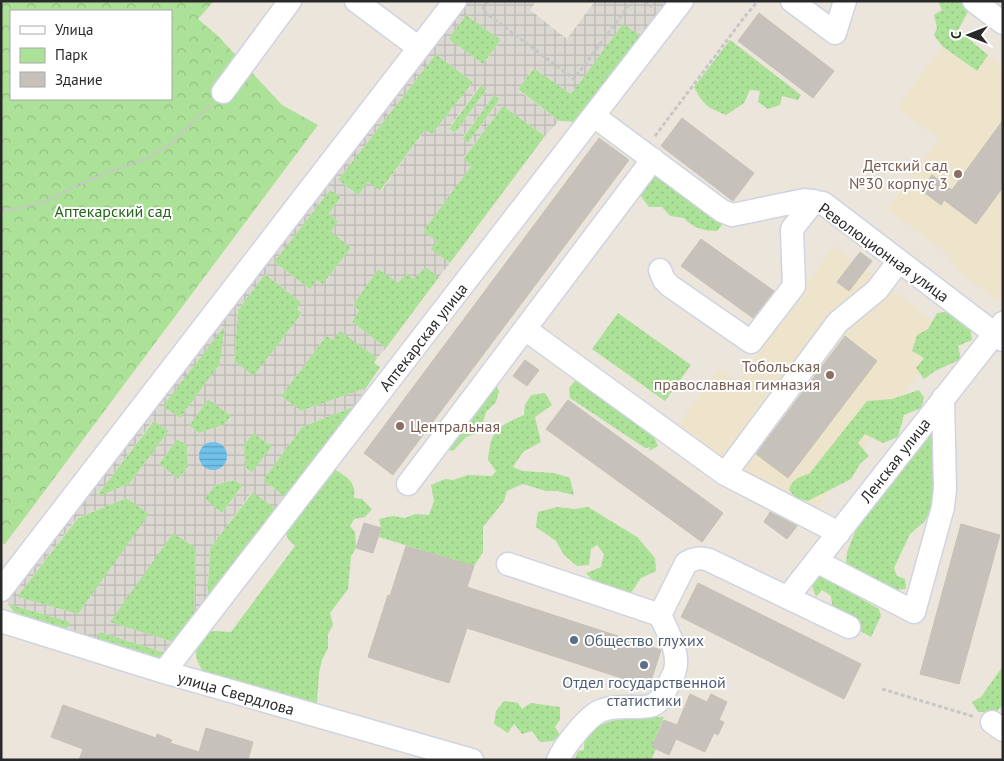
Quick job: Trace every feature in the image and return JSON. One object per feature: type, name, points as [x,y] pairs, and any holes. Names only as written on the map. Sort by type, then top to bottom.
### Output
[{"type":"street","points":[[223,92],[290,1]]},
{"type":"street","points":[[356,1],[419,48]]},
{"type":"street","points":[[1,590],[455,1]]},
{"type":"street","name":"Аптекарская улица","points":[[164,672],[682,1]]},
{"type":"street","points":[[792,1],[836,33],[845,1]]},
{"type":"street","points":[[974,1],[1003,24]]},
{"type":"street","name":"Революционная улица","points":[[594,116],[722,211],[732,214],[805,200],[823,203],[900,261],[1000,332]]},
{"type":"street","points":[[408,484],[524,329],[648,156]]},
{"type":"street","points":[[660,270],[664,280],[670,286],[751,342],[794,286],[792,229],[814,201]]},
{"type":"street","points":[[725,474],[838,322],[877,290],[900,261]]},
{"type":"street","points":[[524,329],[725,474],[838,533]]},
{"type":"street","name":"Ленская улица","points":[[788,597],[943,398],[1000,332]]},
{"type":"street","points":[[816,561],[914,612],[943,507],[945,489],[943,398]]},
{"type":"street","points":[[558,760],[569,741],[595,714],[602,710],[614,708],[650,706],[658,702],[663,696],[676,669],[676,656],[660,615],[686,564],[694,558],[709,560],[849,627]]},
{"type":"street","points":[[508,564],[660,615]]},
{"type":"street","name":"улица Свердлова","points":[[1,621],[164,672],[472,760]]},
{"type":"path","points":[[488,1],[482,10],[574,79],[632,1]]},
{"type":"path","points":[[648,156],[746,15],[758,1]]},
{"type":"path","points":[[1,212],[49,200],[111,171],[146,159],[172,143],[223,92]]},
{"type":"path","points":[[882,689],[998,726]]},
{"type":"shaded area","points":[[463,1],[536,1],[530,10],[567,39],[595,1],[669,1],[642,37],[623,24],[571,94],[533,68],[518,90],[559,121],[545,136],[503,106],[463,158],[471,166],[423,231],[437,241],[431,249],[450,263],[439,277],[425,267],[414,279],[406,274],[398,283],[378,269],[353,305],[359,310],[352,322],[386,348],[377,358],[340,331],[333,340],[326,336],[281,396],[301,411],[366,388],[355,406],[302,427],[263,480],[286,498],[276,509],[252,492],[210,548],[207,600],[194,619],[196,548],[173,533],[110,622],[176,643],[166,653],[100,632],[96,639],[66,630],[70,622],[8,604],[6,594]],"holes":[[[466,15],[501,40],[483,64],[449,39]],[[436,54],[473,82],[432,134],[425,130],[381,191],[368,182],[358,195],[338,180]],[[480,85],[487,90],[455,133],[449,128]],[[494,95],[500,100],[468,143],[462,138]],[[330,190],[341,197],[329,214],[338,221],[331,232],[351,248],[323,284],[317,280],[310,289],[274,262]],[[265,274],[301,302],[297,309],[302,314],[253,376],[234,361],[238,310]],[[225,326],[220,364],[180,418],[163,406]],[[208,399],[231,416],[224,425],[199,433],[189,426]],[[153,421],[169,431],[129,484],[96,497]],[[253,433],[272,446],[252,472],[245,468],[244,445]],[[177,439],[187,445],[188,467],[178,479],[159,464]],[[234,480],[243,486],[222,513],[205,499],[215,485]],[[126,498],[149,514],[78,614],[17,597],[77,518]]]},
{"type":"shaded area","name":"Детский сад №30 корпус 3","points":[[942,46],[977,71],[988,55],[1003,66],[1003,296],[998,301],[960,272],[946,253],[887,209],[939,139],[897,108]]},
{"type":"shaded area","name":"Тобольская православная гимназия","points":[[834,246],[949,333],[815,512],[720,464],[674,430],[719,369],[738,381]]},
{"type":"green space","name":"Аптекарский сад","points":[[1,1],[214,1],[198,19],[218,36],[282,105],[318,125],[5,544],[1,543]]},
{"type":"green space","points":[[938,1],[974,1],[958,30],[988,55],[977,71],[942,46],[934,35],[937,28],[934,15],[942,10]]},
{"type":"green space","points":[[466,15],[501,40],[483,64],[448,39]]},
{"type":"green space","points":[[623,23],[642,37],[578,122],[559,121],[518,89],[534,68],[571,94]]},
{"type":"green space","points":[[730,40],[801,95],[798,100],[782,96],[780,105],[768,109],[758,102],[760,91],[750,90],[744,103],[726,115],[707,105],[694,87]]},
{"type":"green space","points":[[436,54],[473,82],[432,134],[424,131],[380,191],[358,195],[338,180]]},
{"type":"green space","points":[[481,85],[487,89],[455,133],[449,129]]},
{"type":"green space","points":[[494,95],[500,99],[468,143],[462,139]]},
{"type":"green space","points":[[503,106],[545,136],[450,263],[430,249],[423,231],[471,166],[463,159]]},
{"type":"green space","points":[[659,171],[710,208],[722,225],[717,231],[699,228],[684,218],[670,216],[662,207],[649,207],[637,191]]},
{"type":"green space","points":[[330,190],[341,197],[329,214],[338,221],[351,248],[323,284],[310,289],[274,262]]},
{"type":"green space","points":[[425,266],[439,277],[386,348],[352,322],[359,310],[353,305],[378,269],[406,273],[414,279]]},
{"type":"green space","points":[[265,274],[301,302],[302,313],[254,377],[234,361],[238,310]]},
{"type":"green space","points":[[954,311],[970,325],[972,340],[958,346],[961,359],[935,371],[924,379],[916,368],[924,358],[912,351],[917,335],[928,329],[937,313]]},
{"type":"green space","points":[[618,313],[691,365],[665,401],[592,349]]},
{"type":"green space","points":[[225,325],[220,364],[180,418],[162,407]]},
{"type":"green space","points":[[340,330],[377,358],[374,363],[380,367],[366,388],[301,411],[281,396],[326,336]]},
{"type":"green space","points":[[588,379],[650,427],[658,446],[649,451],[650,447],[645,448],[570,398],[569,388],[575,381]]},
{"type":"green space","points":[[494,382],[499,391],[496,402],[486,412],[480,432],[466,437],[453,451],[443,448]]},
{"type":"green space","points":[[919,390],[924,398],[921,408],[904,415],[898,437],[883,443],[865,434],[858,443],[869,456],[860,464],[851,479],[808,501],[796,498],[789,490],[796,479],[809,474],[867,401],[892,399]]},
{"type":"green space","points":[[545,393],[552,405],[535,417],[541,442],[523,452],[513,467],[523,471],[554,473],[570,478],[574,495],[557,491],[546,491],[523,484],[507,491],[504,501],[483,527],[483,552],[474,566],[379,537],[381,528],[379,519],[393,516],[405,518],[415,514],[429,515],[434,501],[431,485],[445,479],[453,480],[468,475],[492,476],[496,471],[488,460],[489,450],[497,430],[524,415],[525,405],[531,395]]},
{"type":"green space","points":[[208,399],[231,416],[224,425],[199,433],[189,426]]},
{"type":"green space","points":[[355,406],[286,498],[263,480],[302,427]]},
{"type":"green space","points":[[154,421],[169,431],[129,484],[95,498]]},
{"type":"green space","points":[[935,426],[936,501],[925,521],[910,534],[894,568],[897,576],[905,579],[906,589],[890,590],[846,564],[847,552],[855,532],[903,461]]},
{"type":"green space","points":[[253,433],[272,446],[253,473],[245,467],[244,445]]},
{"type":"green space","points":[[177,439],[187,445],[188,467],[178,479],[159,464]]},
{"type":"green space","points":[[331,467],[345,476],[354,487],[354,498],[362,499],[372,509],[365,517],[354,519],[350,526],[355,532],[356,548],[351,556],[348,589],[330,613],[333,625],[328,634],[328,648],[322,660],[319,673],[317,703],[203,671],[196,655],[197,646],[202,637],[206,632],[231,632],[295,546],[288,539],[285,531]]},
{"type":"green space","points":[[234,480],[243,485],[222,513],[204,499],[215,485]]},
{"type":"green space","points":[[253,492],[276,509],[207,600],[210,548]]},
{"type":"green space","points":[[126,498],[150,514],[78,614],[17,597],[78,518]]},
{"type":"green space","points":[[557,507],[575,509],[588,507],[637,537],[655,558],[656,571],[641,578],[628,597],[596,584],[586,573],[601,567],[604,554],[597,545],[591,549],[589,565],[577,566],[564,555],[556,541],[536,527],[538,512]]},
{"type":"green space","points":[[173,533],[196,548],[194,619],[176,643],[109,622]]},
{"type":"green space","points":[[821,576],[879,609],[881,616],[871,637],[826,612],[832,604],[831,596],[822,590],[816,597],[812,586],[817,578]]},
{"type":"green space","points":[[8,604],[71,622],[66,630],[16,615]]},
{"type":"green space","points":[[100,632],[166,653],[159,657],[153,657],[96,639]]},
{"type":"green space","points":[[1003,666],[1003,705],[996,712],[978,712],[972,702],[981,697]]},
{"type":"green space","points":[[504,701],[518,703],[522,709],[531,703],[560,707],[560,720],[555,727],[560,735],[553,741],[540,742],[532,731],[522,734],[514,724],[508,733],[494,724],[496,711]]},
{"type":"green space","points":[[664,717],[652,747],[656,749],[651,760],[574,760],[578,751],[584,750],[586,738],[600,725],[621,719]]},
{"type":"water","points":[[213,442],[223,446],[227,456],[223,466],[213,470],[203,466],[199,456],[203,446]]},
{"type":"building","points":[[759,13],[834,71],[813,98],[738,41]]},
{"type":"building","points":[[682,118],[754,173],[733,201],[661,146]]},
{"type":"building","points":[[1003,120],[1003,187],[976,224],[944,200],[941,205],[921,190],[932,175],[952,190]]},
{"type":"building","points":[[599,138],[629,160],[393,475],[364,453]]},
{"type":"building","points":[[701,239],[774,291],[753,318],[681,266]]},
{"type":"building","points":[[860,252],[872,261],[849,291],[837,282]]},
{"type":"building","points":[[845,336],[877,361],[788,478],[756,454]]},
{"type":"building","points":[[525,360],[539,370],[527,386],[513,376]]},
{"type":"building","points":[[568,400],[723,513],[702,542],[546,429]]},
{"type":"building","points":[[770,512],[797,526],[787,539],[764,522]]},
{"type":"building","points":[[364,523],[381,528],[373,553],[356,548]]},
{"type":"building","points":[[961,524],[1000,535],[959,684],[920,674]]},
{"type":"building","points":[[406,546],[474,566],[467,587],[661,650],[649,687],[467,628],[449,683],[368,657]]},
{"type":"building","points":[[698,583],[861,664],[844,699],[681,617]]},
{"type":"building","points":[[690,694],[707,702],[711,694],[727,702],[719,720],[724,722],[718,735],[714,733],[705,752],[676,739],[669,755],[652,747],[664,720],[677,725]]},
{"type":"building","points":[[63,705],[156,738],[157,734],[172,740],[170,743],[199,752],[206,728],[253,742],[248,760],[79,760],[83,749],[51,737]]},
{"type":"place","name":"Детский сад №30 корпус 3","points":[[958,174]]},
{"type":"place","name":"Тобольская православная гимназия","points":[[830,375]]},
{"type":"place","name":"Центральная","points":[[400,426]]},
{"type":"place","name":"Общество глухих","points":[[574,640]]},
{"type":"place","name":"Отдел государственной статистики","points":[[644,665]]}]
